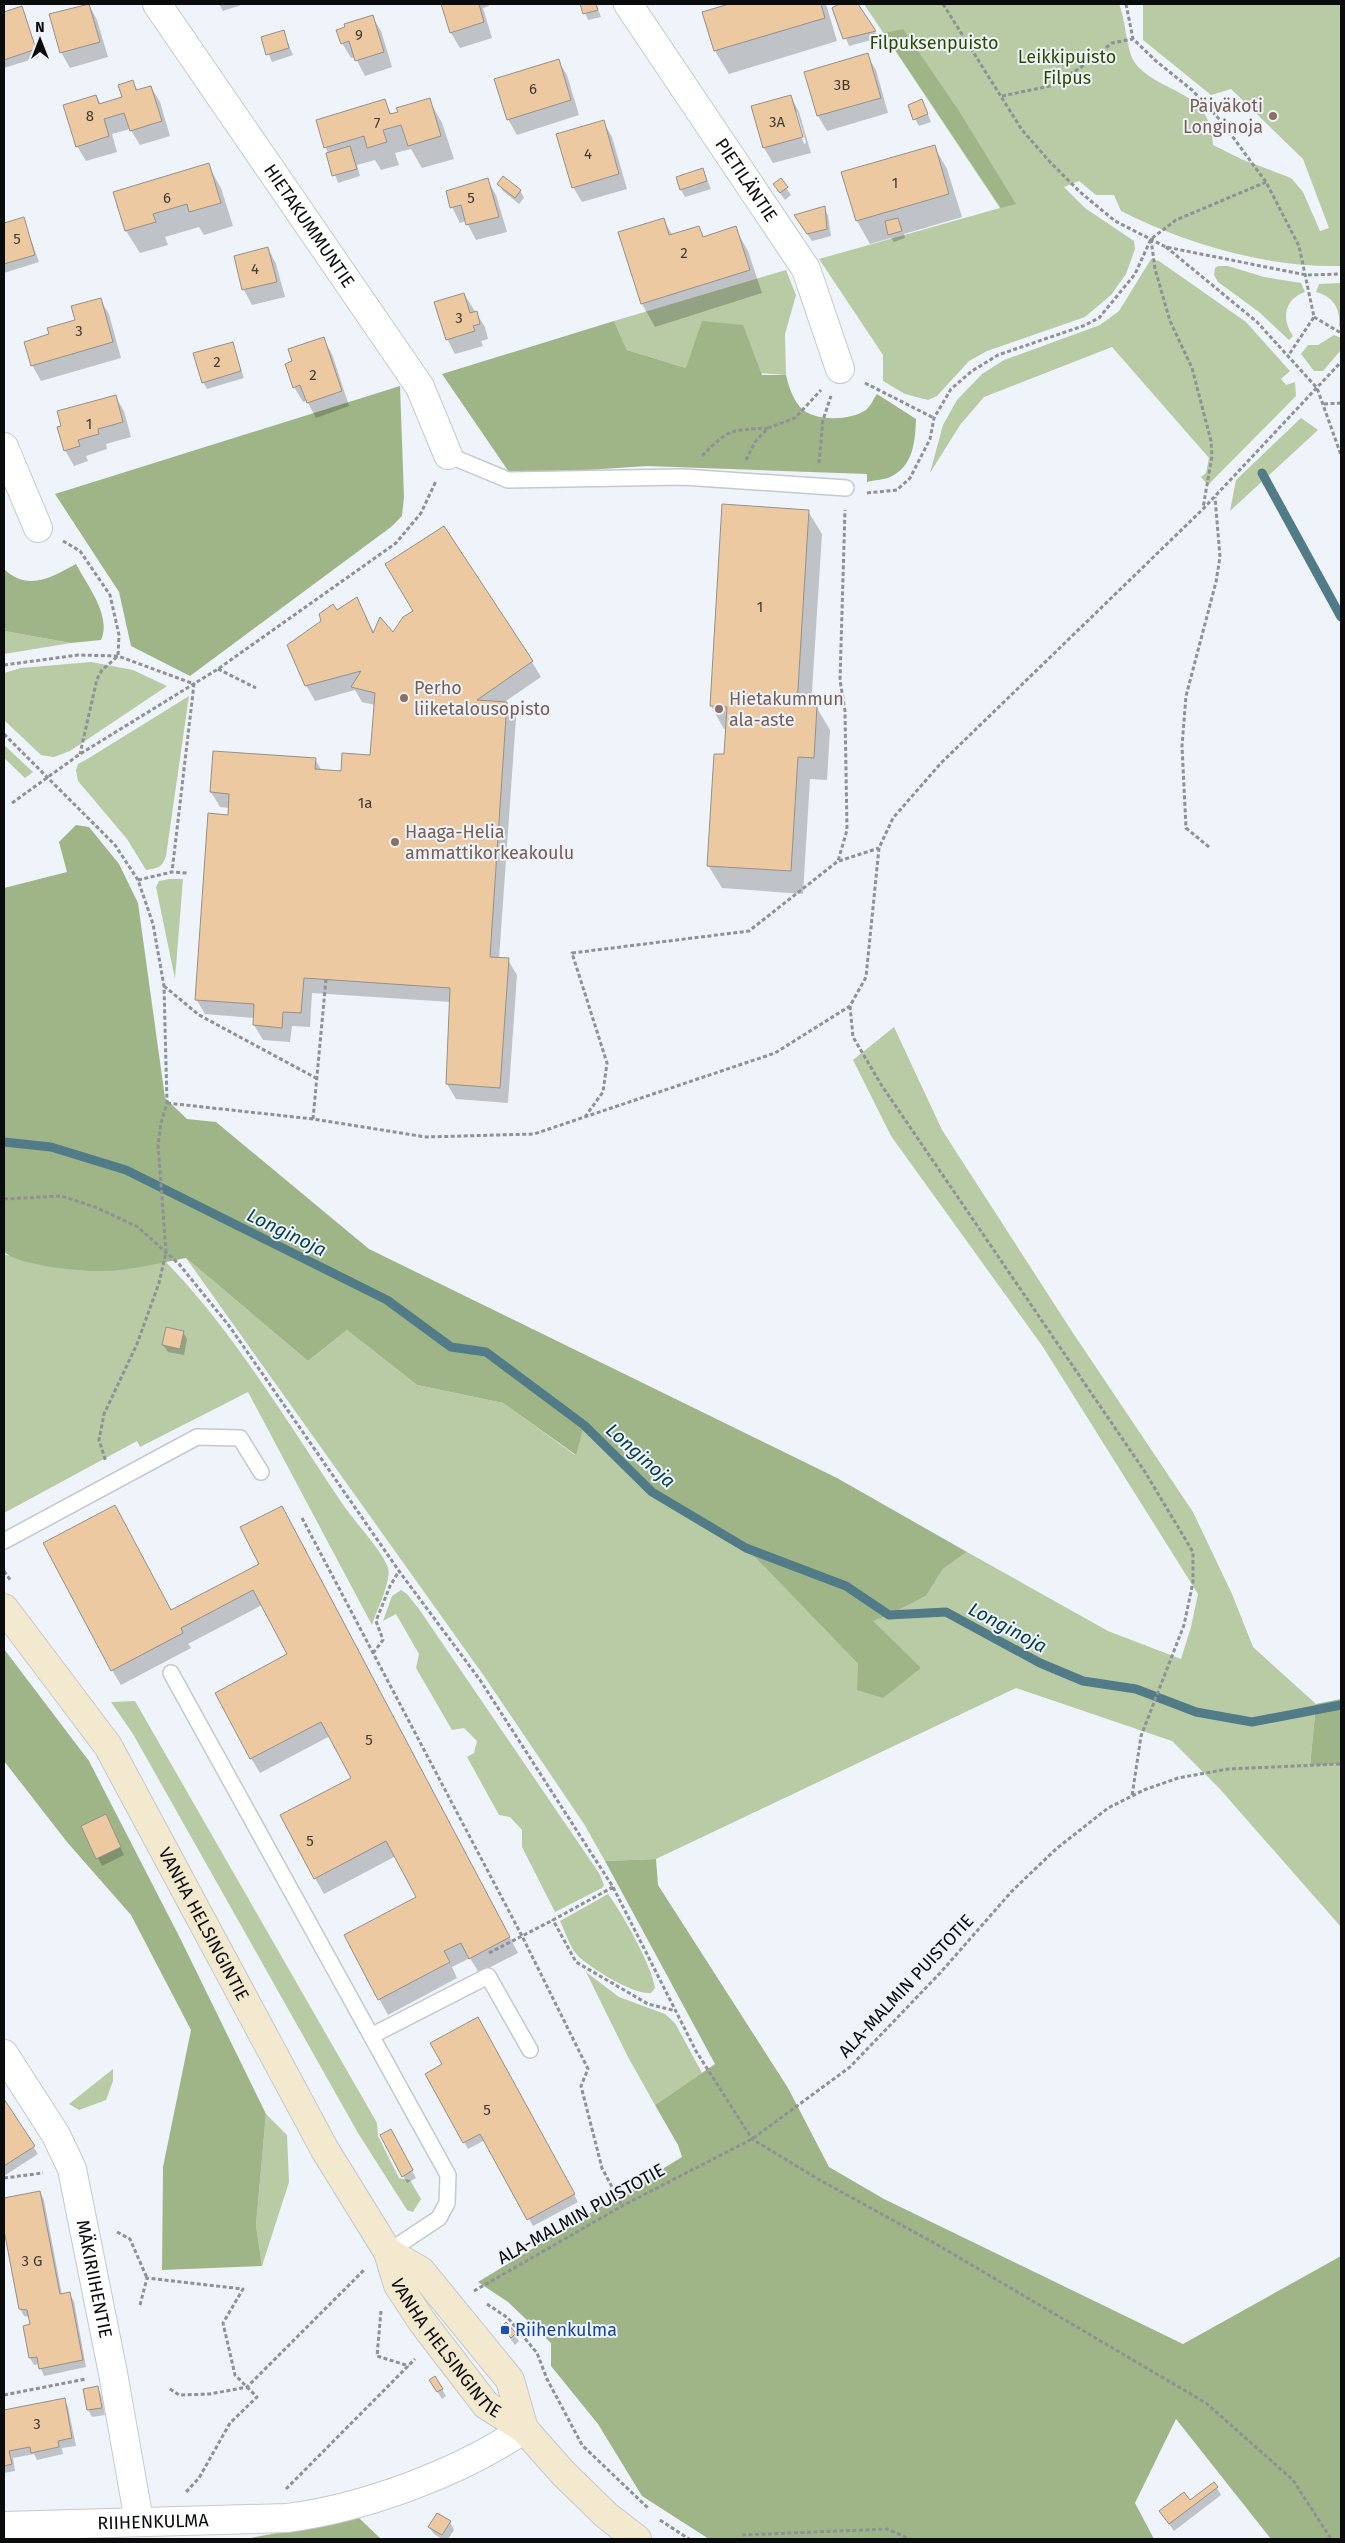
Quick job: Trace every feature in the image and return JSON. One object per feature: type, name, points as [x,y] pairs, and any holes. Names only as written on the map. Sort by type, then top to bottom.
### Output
[{"type":"main road","name":"VANHA HELSINGINTIE","points":[[4,1608],[108,1746],[324,2150],[388,2252],[421,2271],[510,2380],[524,2429],[563,2473],[606,2515],[637,2539]]},
{"type":"street","name":"HIETAKUMMUNTIE","points":[[157,4],[420,387],[448,455]]},
{"type":"street","name":"PIETILÄNTIE","points":[[628,4],[806,269],[840,369]]},
{"type":"street","points":[[4,447],[38,528]]},
{"type":"street","name":"MÄKIRIIHENTIE","points":[[4,2054],[56,2134],[72,2169],[113,2373],[139,2521]]},
{"type":"street","name":"RIIHENKULMA","points":[[4,2526],[139,2521],[255,2520],[319,2514],[376,2499],[490,2451],[524,2429]]},
{"type":"lane","points":[[448,455],[508,480],[684,477],[846,488]]},
{"type":"lane","points":[[4,1541],[197,1437],[240,1438],[261,1472]]},
{"type":"lane","points":[[171,1673],[448,2175],[447,2203],[439,2218],[388,2252]]},
{"type":"lane","points":[[371,2036],[488,1976],[530,2050]]},
{"type":"path","points":[[943,4],[1022,130],[1080,192],[1115,221],[1166,246],[1306,274],[1341,274]]},
{"type":"path","points":[[1126,4],[1133,39],[1156,61],[1192,90],[1221,122],[1266,182],[1299,246],[1314,317],[1288,356]]},
{"type":"path","points":[[1002,96],[1050,86],[1080,68],[1112,43],[1133,39]]},
{"type":"path","points":[[838,861],[847,830],[845,711],[840,680],[846,488],[870,494],[897,490],[910,478],[919,462],[930,439],[934,418],[951,388],[972,371],[998,355],[1084,326],[1099,318],[1135,274],[1151,239],[1176,220],[1266,182]]},
{"type":"path","points":[[1151,239],[1155,269],[1170,321],[1192,368],[1211,441],[1212,456],[1203,509]]},
{"type":"path","points":[[1166,246],[1257,322],[1317,388],[1341,455]]},
{"type":"path","points":[[1314,317],[1341,333]]},
{"type":"path","points":[[166,1103],[312,1119],[426,1137],[534,1134],[775,1053],[850,1006],[866,977],[879,848],[893,818],[941,763],[1203,509],[1341,362]]},
{"type":"path","points":[[840,369],[934,418]]},
{"type":"path","points":[[684,477],[722,435],[735,430],[768,428],[795,418],[840,369]]},
{"type":"path","points":[[821,485],[818,465],[823,420],[840,369]]},
{"type":"path","points":[[1324,404],[1341,403]]},
{"type":"path","points":[[728,480],[746,460],[754,442],[768,428]]},
{"type":"path","points":[[12,803],[80,754],[218,669],[396,543],[421,513],[448,455]]},
{"type":"path","points":[[1209,847],[1186,828],[1182,746],[1186,696],[1216,582],[1220,557],[1214,497]]},
{"type":"path","points":[[38,528],[80,551],[110,595],[118,635],[118,656],[102,670],[97,679],[80,754]]},
{"type":"path","points":[[4,665],[78,655],[118,656],[194,684]]},
{"type":"path","points":[[218,669],[256,688]]},
{"type":"path","points":[[172,872],[194,684]]},
{"type":"path","points":[[4,734],[115,845],[138,880],[153,924],[164,986],[166,1103],[160,1123],[158,1145],[166,1252],[159,1282],[137,1344],[104,1414],[99,1440],[113,1482]]},
{"type":"path","points":[[585,1117],[602,1092],[607,1063],[572,953],[748,931],[838,861],[879,848]]},
{"type":"path","points":[[138,880],[172,872],[188,874]]},
{"type":"path","points":[[312,1119],[326,979]]},
{"type":"path","points":[[164,986],[199,1015],[316,1078]]},
{"type":"path","points":[[850,1006],[853,1037],[882,1086],[1145,1472],[1193,1552],[1193,1582],[1184,1625],[1144,1728],[1132,1796]]},
{"type":"path","points":[[4,1199],[61,1196],[96,1207],[138,1226],[179,1264],[230,1328],[399,1571],[480,1680],[613,1887],[696,2051],[752,2139],[818,2179],[936,2244],[1206,2403],[1293,2480],[1331,2539]]},
{"type":"path","points":[[302,1518],[522,1936],[588,2069],[581,2086],[602,2168],[622,2206]]},
{"type":"path","points":[[373,1653],[383,1640],[376,1621],[390,1586],[399,1571]]},
{"type":"path","name":"ALA-MALMIN PUISTOTIE","points":[[476,2296],[471,2293],[622,2206],[752,2139],[850,2067],[941,1972],[1012,1891],[1056,1849],[1108,1808],[1132,1796],[1178,1778],[1228,1769],[1341,1764]]},
{"type":"path","points":[[508,1943],[613,1887]]},
{"type":"path","points":[[553,1920],[576,1962],[648,2004],[676,2011]]},
{"type":"path","points":[[4,2178],[72,2169]]},
{"type":"path","points":[[117,2232],[130,2239],[147,2278],[140,2305]]},
{"type":"path","points":[[170,2388],[179,2395],[210,2394],[247,2387],[369,2265],[388,2252]]},
{"type":"path","points":[[147,2278],[243,2289],[223,2323],[235,2375],[257,2397],[230,2423],[199,2478],[185,2493]]},
{"type":"path","points":[[481,2300],[508,2318],[538,2353],[547,2379],[582,2445],[650,2510]]},
{"type":"path","points":[[388,2314],[384,2307],[379,2314],[377,2356],[409,2366]]},
{"type":"path","points":[[255,2520],[418,2357],[413,2350]]},
{"type":"path","points":[[4,2395],[113,2373]]},
{"type":"path","points":[[657,2517],[689,2539]]},
{"type":"path","points":[[742,2535],[887,2529],[910,2539]]},
{"type":"green space","points":[[864,4],[1119,4],[1130,51],[1135,63],[1145,73],[1194,102],[1204,113],[1210,126],[1213,145],[1241,159],[1291,178],[1303,192],[1320,231],[1329,228],[1303,159],[1231,89],[1211,95],[1143,40],[1143,4],[1341,4],[1341,266],[1285,263],[1228,252],[1200,243],[1173,234],[1121,211],[1114,195],[1096,195],[1079,181],[1064,187],[1085,208],[1134,241],[1135,249],[1126,274],[1111,295],[1085,317],[987,351],[969,361],[937,396],[928,400],[905,394],[883,381],[883,355],[819,259],[1000,208]]},
{"type":"green space","points":[[903,29],[959,111],[1016,204],[1001,208],[884,33]]},
{"type":"green space","points":[[1151,259],[1159,261],[1246,322],[1290,371],[1281,379],[1286,385],[1295,382],[1296,396],[1208,485],[1201,477],[1206,473],[1209,458],[1112,347],[984,397],[960,425],[930,473],[943,425],[957,400],[982,374],[1004,360],[1100,325],[1119,311]]},
{"type":"green space","points":[[1218,266],[1228,266],[1264,277],[1301,283],[1305,292],[1298,295],[1289,305],[1286,317],[1289,330],[1293,336],[1289,340],[1259,312],[1218,282],[1214,275],[1215,268]]},
{"type":"green space","points":[[786,270],[796,295],[785,334],[786,375],[686,368],[627,350],[614,321]]},
{"type":"green space","points":[[1341,283],[1341,327],[1339,326],[1339,314],[1335,304],[1327,297],[1316,292],[1319,284]]},
{"type":"green space","points":[[614,321],[627,350],[686,368],[702,321],[743,325],[762,375],[786,375],[795,399],[806,412],[832,418],[859,414],[866,410],[877,394],[916,419],[914,444],[909,460],[898,472],[890,477],[867,482],[867,474],[647,466],[511,475],[442,374]]},
{"type":"green space","points":[[1334,335],[1341,338],[1341,350],[1323,371],[1314,371],[1301,354],[1308,345],[1318,345]]},
{"type":"green space","points":[[400,386],[404,497],[402,516],[391,527],[190,676],[131,646],[119,592],[55,494]]},
{"type":"green space","points":[[1301,418],[1318,430],[1230,511],[1236,480]]},
{"type":"green space","points":[[76,564],[101,611],[104,631],[101,640],[71,643],[4,631],[4,569],[22,580],[31,581],[58,574]]},
{"type":"green space","points":[[4,631],[71,643],[4,654]]},
{"type":"green space","points":[[91,662],[133,670],[167,686],[70,751],[54,757],[41,755],[4,720],[4,673],[21,668]]},
{"type":"green space","points":[[189,696],[166,856],[159,867],[146,870],[127,839],[78,781],[76,770],[78,764]]},
{"type":"green space","points":[[4,745],[33,772],[25,778],[4,758]]},
{"type":"green space","points":[[76,825],[89,827],[119,864],[138,903],[165,1098],[187,1119],[216,1122],[369,1249],[837,1478],[967,1552],[943,1569],[926,1596],[873,1621],[921,1668],[883,1698],[857,1690],[858,1664],[746,1548],[652,1492],[584,1425],[576,1455],[503,1403],[417,1385],[347,1330],[308,1361],[186,1258],[112,1271],[92,1271],[34,1264],[10,1256],[4,1251],[4,888],[67,872],[59,842]]},
{"type":"green space","points":[[183,879],[175,979],[156,887],[159,881]]},
{"type":"green space","points":[[894,1027],[942,1130],[1071,1330],[1193,1512],[1232,1594],[1253,1647],[1316,1704],[1310,1766],[1341,1764],[1341,1927],[1219,1788],[1172,1741],[1016,1688],[656,1859],[605,1861],[584,1824],[484,1676],[186,1258],[308,1361],[347,1330],[417,1385],[503,1403],[575,1455],[584,1425],[652,1492],[746,1548],[858,1664],[921,1669],[872,1621],[889,1615],[926,1596],[943,1569],[967,1552],[1108,1631],[1181,1659],[1191,1627],[1198,1594],[1043,1347],[891,1136],[853,1060]]},
{"type":"green space","points":[[4,1251],[6,1255],[101,1271],[166,1262],[215,1318],[238,1349],[344,1506],[385,1561],[389,1573],[388,1580],[372,1625],[248,1392],[140,1447],[137,1441],[4,1513]]},
{"type":"green space","points":[[401,1590],[407,1594],[419,1609],[599,1873],[604,1885],[602,1888],[555,1912],[522,1847],[522,1830],[510,1817],[499,1815],[467,1757],[474,1753],[477,1741],[464,1728],[452,1730],[416,1668],[419,1654],[396,1614],[383,1621],[392,1596]]},
{"type":"green space","points":[[4,1649],[89,1761],[180,1938],[266,2114],[256,2225],[262,2266],[162,2270],[163,2167],[191,2030],[131,1915],[67,1842],[4,1761]]},
{"type":"green space","points":[[1341,1699],[1341,1764],[1310,1766],[1316,1704]]},
{"type":"green space","points":[[135,1701],[377,2123],[378,2136],[399,2178],[410,2180],[421,2199],[413,2212],[407,2210],[358,2133],[133,1734],[111,1702]]},
{"type":"green space","points":[[656,1859],[658,1885],[788,2088],[829,2167],[884,2199],[1183,2344],[1341,2256],[1341,2539],[1271,2539],[1176,2419],[1135,2503],[1154,2539],[709,2539],[642,2496],[598,2424],[551,2366],[551,2343],[508,2302],[478,2282],[682,2157],[678,2145],[655,2105],[715,2064],[605,1861]]},
{"type":"green space","points":[[608,1894],[643,1954],[653,1978],[655,1988],[651,1993],[634,1990],[623,1985],[602,1974],[578,1956],[560,1921]]},
{"type":"green space","points":[[586,1972],[619,1997],[665,2014],[675,2023],[702,2073],[655,2105],[628,2057]]},
{"type":"green space","points":[[113,2069],[113,2081],[106,2100],[79,2110],[69,2104]]},
{"type":"green space","points":[[266,2114],[287,2135],[289,2182],[262,2266],[256,2225]]},
{"type":"green space","points":[[359,2518],[381,2539],[245,2539]]},
{"type":"building","points":[[89,4],[100,42],[60,53],[49,14]]},
{"type":"building","points":[[441,4],[479,4],[484,22],[450,33]]},
{"type":"building","points":[[580,4],[596,4],[598,10],[583,14]]},
{"type":"building","points":[[729,4],[821,4],[825,18],[714,51],[702,12]]},
{"type":"building","points":[[839,4],[858,4],[876,31],[843,39],[832,8]]},
{"type":"building","points":[[22,6],[36,49],[4,60],[4,12]]},
{"type":"building","points":[[373,15],[384,52],[355,61],[349,41],[341,44],[336,30],[345,27],[344,24]]},
{"type":"building","points":[[284,30],[289,48],[266,55],[261,37]]},
{"type":"building","points":[[868,53],[881,98],[817,116],[804,72]]},
{"type":"building","points":[[559,59],[571,100],[507,120],[494,79]]},
{"type":"building","points":[[133,80],[136,90],[151,86],[162,121],[130,131],[124,113],[104,119],[109,136],[76,147],[63,105],[96,95],[99,104],[122,97],[118,85]]},
{"type":"building","points":[[791,95],[803,137],[763,148],[751,106]]},
{"type":"building","points":[[430,98],[441,136],[408,146],[401,125],[383,130],[387,142],[367,148],[364,136],[324,148],[316,120],[385,99],[390,114],[398,112],[396,108]]},
{"type":"building","points":[[922,99],[928,114],[913,120],[908,105]]},
{"type":"building","points":[[604,120],[619,174],[572,188],[556,134]]},
{"type":"building","points":[[935,145],[949,194],[856,221],[841,172]]},
{"type":"building","points":[[350,146],[357,169],[332,176],[326,153]]},
{"type":"building","points":[[209,163],[221,203],[189,212],[187,204],[153,214],[156,222],[125,231],[113,192]]},
{"type":"building","points":[[703,168],[707,181],[680,190],[676,177]]},
{"type":"building","points":[[503,176],[521,190],[515,198],[497,184]]},
{"type":"building","points":[[488,178],[499,217],[466,225],[461,205],[450,208],[446,191]]},
{"type":"building","points":[[781,178],[788,187],[780,193],[773,184]]},
{"type":"building","points":[[825,206],[827,229],[807,234],[794,215]]},
{"type":"building","points":[[24,217],[35,255],[4,264],[4,223]]},
{"type":"building","points":[[664,218],[669,235],[699,226],[703,237],[736,226],[750,270],[641,304],[618,232]]},
{"type":"building","points":[[898,218],[902,231],[888,235],[885,221]]},
{"type":"building","points":[[268,247],[277,282],[242,290],[234,256]]},
{"type":"building","points":[[464,293],[470,313],[477,311],[480,324],[473,326],[475,331],[446,340],[434,302]]},
{"type":"building","points":[[101,298],[113,342],[31,366],[24,342],[49,334],[47,328],[75,320],[71,306]]},
{"type":"building","points":[[324,337],[342,391],[307,403],[300,385],[293,388],[285,364],[292,361],[288,349]]},
{"type":"building","points":[[233,342],[241,371],[202,383],[193,353]]},
{"type":"building","points":[[116,395],[123,422],[98,429],[99,434],[78,440],[80,446],[64,451],[57,427],[61,426],[57,411]]},
{"type":"building","points":[[722,504],[809,510],[797,705],[817,706],[814,758],[798,757],[791,871],[707,866],[714,754],[724,754],[727,707],[710,706]]},
{"type":"building","points":[[444,526],[533,661],[477,700],[507,702],[490,957],[509,958],[500,1088],[446,1084],[450,988],[304,978],[301,1013],[283,1012],[282,1028],[253,1025],[254,1004],[195,1000],[208,813],[228,815],[229,794],[210,792],[213,751],[316,758],[315,769],[341,771],[342,753],[370,755],[375,693],[351,687],[361,671],[305,686],[287,645],[321,621],[319,614],[333,604],[337,610],[357,597],[373,633],[380,617],[393,632],[403,617],[413,611],[385,564]]},
{"type":"building","points":[[166,1327],[184,1331],[180,1349],[162,1345]]},
{"type":"building","points":[[115,1505],[171,1610],[259,1564],[240,1527],[282,1506],[510,1937],[469,1959],[461,1943],[444,1951],[450,1962],[378,2000],[344,1935],[416,1897],[386,1841],[314,1879],[280,1815],[351,1778],[321,1722],[250,1759],[215,1693],[287,1654],[253,1590],[181,1628],[183,1633],[111,1671],[43,1543]]},
{"type":"building","points":[[106,1814],[121,1847],[96,1859],[81,1826]]},
{"type":"building","points":[[478,2017],[575,2194],[527,2220],[480,2134],[463,2143],[425,2074],[442,2064],[430,2043]]},
{"type":"building","points":[[4,2099],[35,2146],[4,2166]]},
{"type":"building","points":[[391,2129],[413,2170],[402,2177],[380,2135]]},
{"type":"building","points":[[40,2191],[60,2294],[70,2292],[83,2360],[39,2369],[37,2357],[29,2358],[23,2326],[30,2324],[27,2310],[19,2309],[4,2230],[4,2198]]},
{"type":"building","points":[[506,2322],[516,2333],[511,2338],[501,2327]]},
{"type":"building","points":[[435,2376],[443,2389],[437,2392],[429,2380]]},
{"type":"building","points":[[98,2386],[102,2408],[87,2410],[83,2389]]},
{"type":"building","points":[[65,2398],[72,2438],[58,2441],[59,2447],[31,2453],[30,2447],[9,2451],[12,2464],[4,2466],[4,2410]]},
{"type":"building","points":[[1214,2482],[1218,2487],[1169,2524],[1159,2511],[1184,2492],[1190,2500]]},
{"type":"building","points":[[437,2513],[451,2521],[442,2535],[428,2527]]},
{"type":"waterway","points":[[1262,473],[1341,617]]},
{"type":"waterway","name":"Longinoja","points":[[4,1142],[51,1147],[126,1170],[387,1300],[451,1347],[486,1352],[584,1425],[652,1492],[746,1548],[846,1586],[889,1615],[946,1612],[1040,1663],[1083,1681],[1136,1689],[1196,1712],[1252,1722],[1341,1705]]},
{"type":"place","name":"Päiväkoti Longinoja","points":[[1273,116]]},
{"type":"place","name":"Perho liiketalousopisto","points":[[404,698]]},
{"type":"place","name":"Hietakummun ala-aste","points":[[719,709]]},
{"type":"place","name":"Haaga-Helia ammattikorkeakoulu","points":[[395,842]]},
{"type":"place","name":"Riihenkulma","points":[[505,2330]]},
{"type":"park label","name":"Filpuksenpuisto","points":[[934,43]]},
{"type":"park label","name":"Leikkipuisto Filpus","points":[[1067,67]]}]
